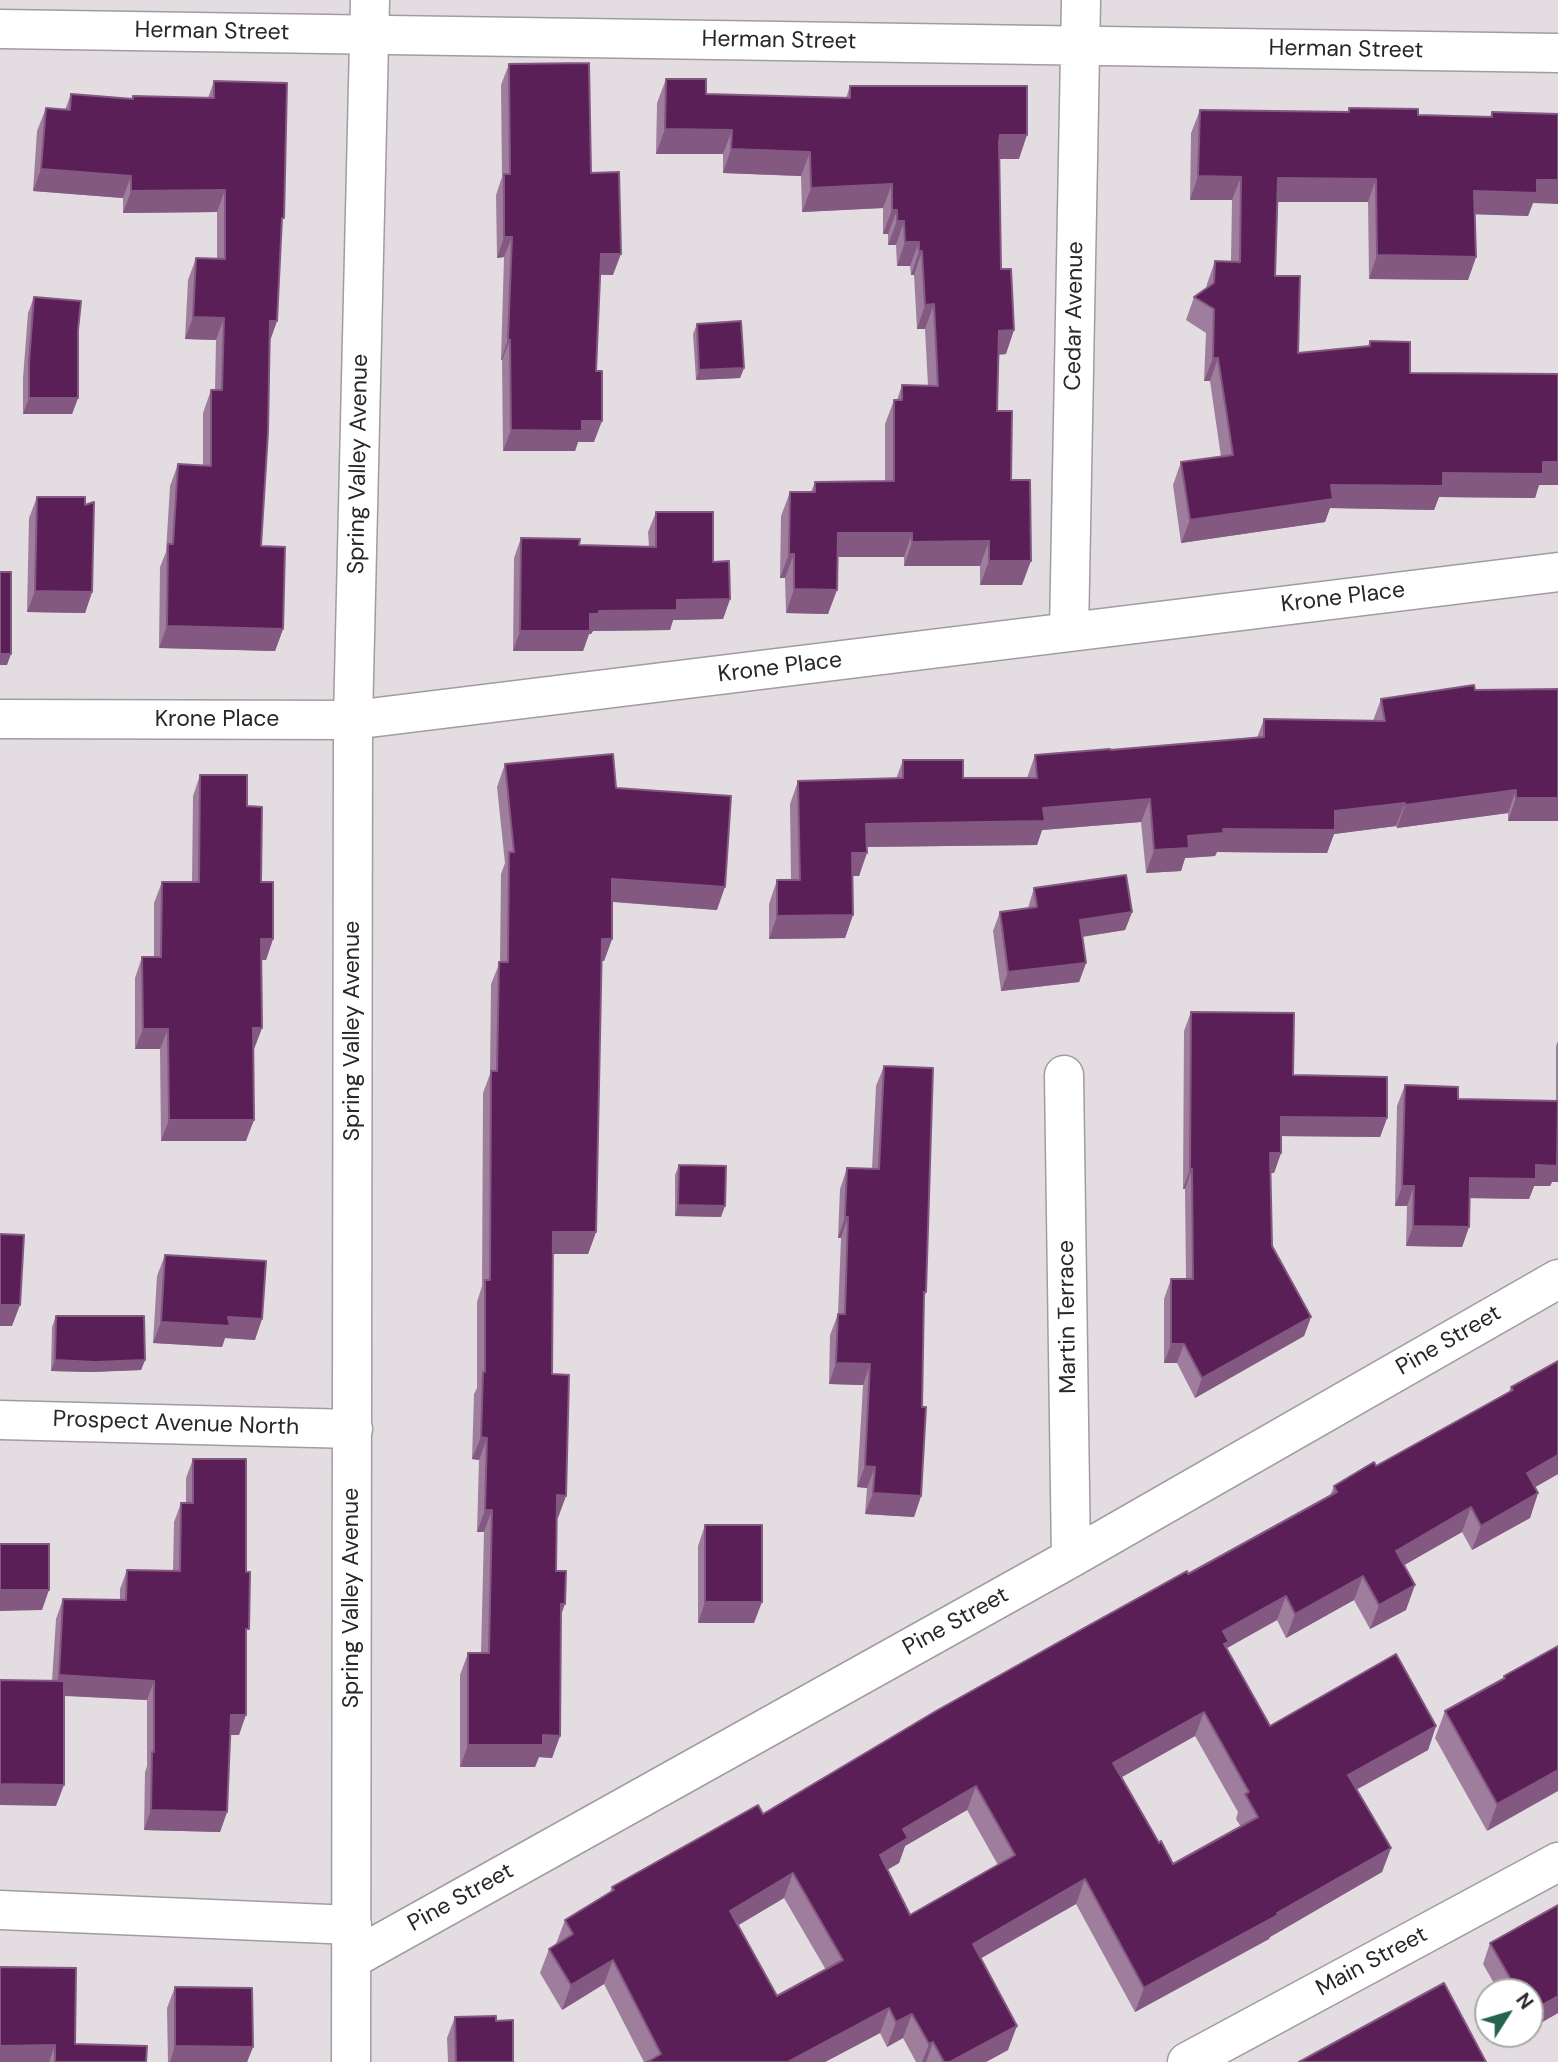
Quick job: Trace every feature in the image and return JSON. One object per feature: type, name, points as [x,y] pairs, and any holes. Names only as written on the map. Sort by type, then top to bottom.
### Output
[{"type":"street","name":"Cedar Avenue","points":[[1069,632],[1081,0]]},
{"type":"street","name":"Herman Street","points":[[0,29],[369,17],[1080,46],[1558,53]]},
{"type":"street","name":"Spring Valley Avenue","points":[[351,2062],[354,720],[369,17]]},
{"type":"street","name":"Krone Place","points":[[0,719],[354,720],[1558,572]]},
{"type":"street","name":"Martin Terrace","points":[[1064,1076],[1071,1558]]},
{"type":"street","name":"Pine Street","points":[[352,1942],[1071,1558],[1558,1279]]},
{"type":"street","name":"Prospect Avenue North","points":[[0,1420],[352,1429]]},
{"type":"street","name":"Main Street","points":[[1186,2062],[1558,1862]]},
{"type":"street","points":[[0,1910],[352,1942]]},
{"type":"building","points":[[589,63],[591,173],[619,172],[621,254],[601,254],[596,371],[602,371],[602,421],[582,421],[582,431],[511,430],[508,339],[512,237],[504,237],[504,174],[510,174],[509,64]]},
{"type":"building","points":[[666,79],[706,79],[706,94],[850,98],[850,86],[1027,86],[1027,135],[1000,135],[999,142],[1001,269],[1011,269],[1014,330],[999,331],[997,411],[1012,411],[1011,480],[1030,480],[1031,561],[989,561],[989,541],[912,542],[912,533],[838,533],[837,590],[794,589],[794,554],[789,554],[790,492],[815,492],[815,482],[894,481],[894,400],[902,400],[902,385],[938,386],[934,304],[925,305],[922,251],[919,251],[919,242],[905,242],[904,221],[897,221],[897,210],[892,210],[892,184],[811,188],[810,152],[731,149],[732,130],[665,129]]},
{"type":"building","points":[[214,81],[287,83],[284,218],[277,321],[270,321],[268,432],[261,546],[285,547],[283,629],[167,626],[168,544],[173,544],[178,464],[211,466],[211,390],[222,390],[224,318],[193,317],[196,258],[225,259],[225,190],[131,191],[131,176],[41,169],[46,108],[70,110],[71,94],[133,99],[133,96],[214,98]]},
{"type":"building","points":[[1349,108],[1418,109],[1418,115],[1492,117],[1492,112],[1558,114],[1558,180],[1537,180],[1537,193],[1474,191],[1476,257],[1377,255],[1376,179],[1278,178],[1275,276],[1300,276],[1298,353],[1370,346],[1370,341],[1410,342],[1410,373],[1558,374],[1558,462],[1543,462],[1543,474],[1443,473],[1443,486],[1331,485],[1333,499],[1190,520],[1181,462],[1233,455],[1218,358],[1213,358],[1214,309],[1194,297],[1214,283],[1215,261],[1240,262],[1241,177],[1198,176],[1200,110],[1349,112]]},
{"type":"building","points":[[34,297],[81,301],[78,330],[78,398],[29,398]]},
{"type":"building","points":[[741,321],[744,368],[699,370],[697,324]]},
{"type":"building","points":[[37,497],[85,497],[85,505],[94,502],[92,592],[35,591]]},
{"type":"building","points":[[656,512],[713,512],[713,562],[729,561],[730,599],[677,600],[677,610],[599,611],[599,614],[590,614],[590,631],[520,631],[521,538],[580,539],[579,545],[656,547]]},
{"type":"building","points":[[0,572],[11,572],[11,654],[0,654]]},
{"type":"building","points":[[1474,685],[1475,690],[1558,689],[1558,798],[1516,798],[1516,790],[1405,805],[1335,811],[1335,830],[1223,829],[1224,833],[1188,836],[1189,848],[1154,850],[1150,799],[1043,808],[1045,821],[866,824],[867,853],[852,853],[853,915],[777,916],[777,880],[800,880],[798,781],[903,778],[903,760],[963,760],[963,778],[1037,778],[1035,755],[1264,737],[1264,719],[1385,721],[1381,699]]},
{"type":"building","points":[[613,754],[616,788],[731,796],[725,887],[612,879],[612,939],[602,939],[596,1232],[553,1232],[552,1374],[569,1375],[566,1496],[557,1495],[556,1571],[566,1571],[565,1604],[561,1604],[560,1736],[543,1735],[543,1745],[468,1745],[468,1653],[489,1653],[492,1510],[485,1510],[487,1438],[481,1437],[485,1372],[485,1280],[490,1280],[491,1071],[497,1071],[499,962],[508,962],[509,852],[514,852],[505,764]]},
{"type":"building","points":[[200,775],[247,775],[247,806],[262,807],[261,882],[273,882],[273,939],[261,939],[262,1028],[253,1028],[254,1120],[169,1120],[168,1029],[143,1029],[142,957],[161,957],[162,882],[199,882]]},
{"type":"building","points":[[1126,875],[1132,912],[1080,920],[1086,963],[1008,972],[1000,912],[1037,907],[1034,888]]},
{"type":"building","points":[[1191,1012],[1294,1013],[1293,1075],[1387,1077],[1387,1118],[1281,1117],[1281,1153],[1270,1153],[1272,1246],[1311,1317],[1202,1378],[1184,1344],[1171,1344],[1171,1279],[1193,1279],[1190,1169]]},
{"type":"building","points":[[884,1066],[933,1068],[924,1292],[922,1407],[926,1407],[921,1496],[873,1493],[875,1467],[865,1466],[870,1364],[836,1363],[838,1314],[845,1314],[847,1168],[879,1169]]},
{"type":"building","points":[[1405,1085],[1458,1087],[1458,1099],[1558,1101],[1557,1166],[1536,1165],[1536,1179],[1470,1178],[1469,1227],[1413,1226],[1414,1186],[1402,1186]]},
{"type":"building","points":[[679,1165],[726,1166],[725,1206],[678,1205]]},
{"type":"building","points":[[0,1234],[24,1235],[20,1305],[0,1305]]},
{"type":"building","points":[[165,1255],[266,1261],[262,1319],[228,1317],[230,1326],[161,1322]]},
{"type":"building","points":[[56,1316],[144,1316],[145,1360],[55,1360]]},
{"type":"building","points":[[1558,1361],[1558,1455],[1527,1473],[1538,1493],[1481,1526],[1471,1507],[1396,1551],[1415,1585],[1379,1605],[1363,1576],[1295,1614],[1286,1596],[1223,1631],[1229,1642],[1224,1644],[1270,1726],[1396,1654],[1436,1726],[1348,1775],[1391,1848],[1277,1913],[1278,1915],[1144,1988],[1085,1879],[973,1944],[1017,2026],[950,2062],[944,2062],[933,2042],[929,2044],[912,2014],[896,2022],[889,2008],[788,2062],[647,2062],[661,2054],[613,1960],[571,1985],[549,1949],[573,1934],[565,1920],[614,1890],[612,1887],[758,1805],[763,1814],[936,1711],[1187,1571],[1188,1574],[1337,1492],[1334,1486],[1374,1462],[1376,1466],[1513,1390],[1511,1387]],"holes":[[[1204,1712],[1249,1792],[1245,1794],[1258,1817],[1173,1864],[1113,1763]],[[976,1786],[1015,1855],[910,1915],[880,1855],[908,1838],[903,1829]],[[793,1873],[843,1960],[777,1996],[730,1911]]]},
{"type":"building","points":[[193,1459],[246,1459],[246,1572],[250,1572],[249,1629],[246,1629],[246,1715],[231,1715],[227,1812],[151,1810],[154,1681],[59,1675],[63,1599],[126,1600],[127,1570],[180,1571],[181,1503],[193,1503]]},
{"type":"building","points":[[705,1525],[762,1525],[762,1602],[705,1602]]},
{"type":"building","points":[[0,1544],[49,1544],[49,1590],[0,1590]]},
{"type":"building","points":[[1558,1646],[1558,1770],[1497,1804],[1445,1711]]},
{"type":"building","points":[[0,1680],[64,1681],[64,1785],[0,1784]]},
{"type":"building","points":[[1558,1905],[1558,1996],[1544,2004],[1544,1978],[1510,1978],[1490,1943]]},
{"type":"building","points":[[0,1967],[76,1968],[75,2044],[147,2046],[146,2062],[55,2062],[55,2045],[0,2046]]},
{"type":"building","points":[[1444,1983],[1474,2039],[1474,2048],[1479,2048],[1486,2062],[1299,2062]]},
{"type":"building","points":[[175,1987],[252,1988],[253,2047],[175,2046]]},
{"type":"building","points":[[496,2016],[496,2021],[513,2020],[513,2062],[456,2062],[455,2017]]}]
